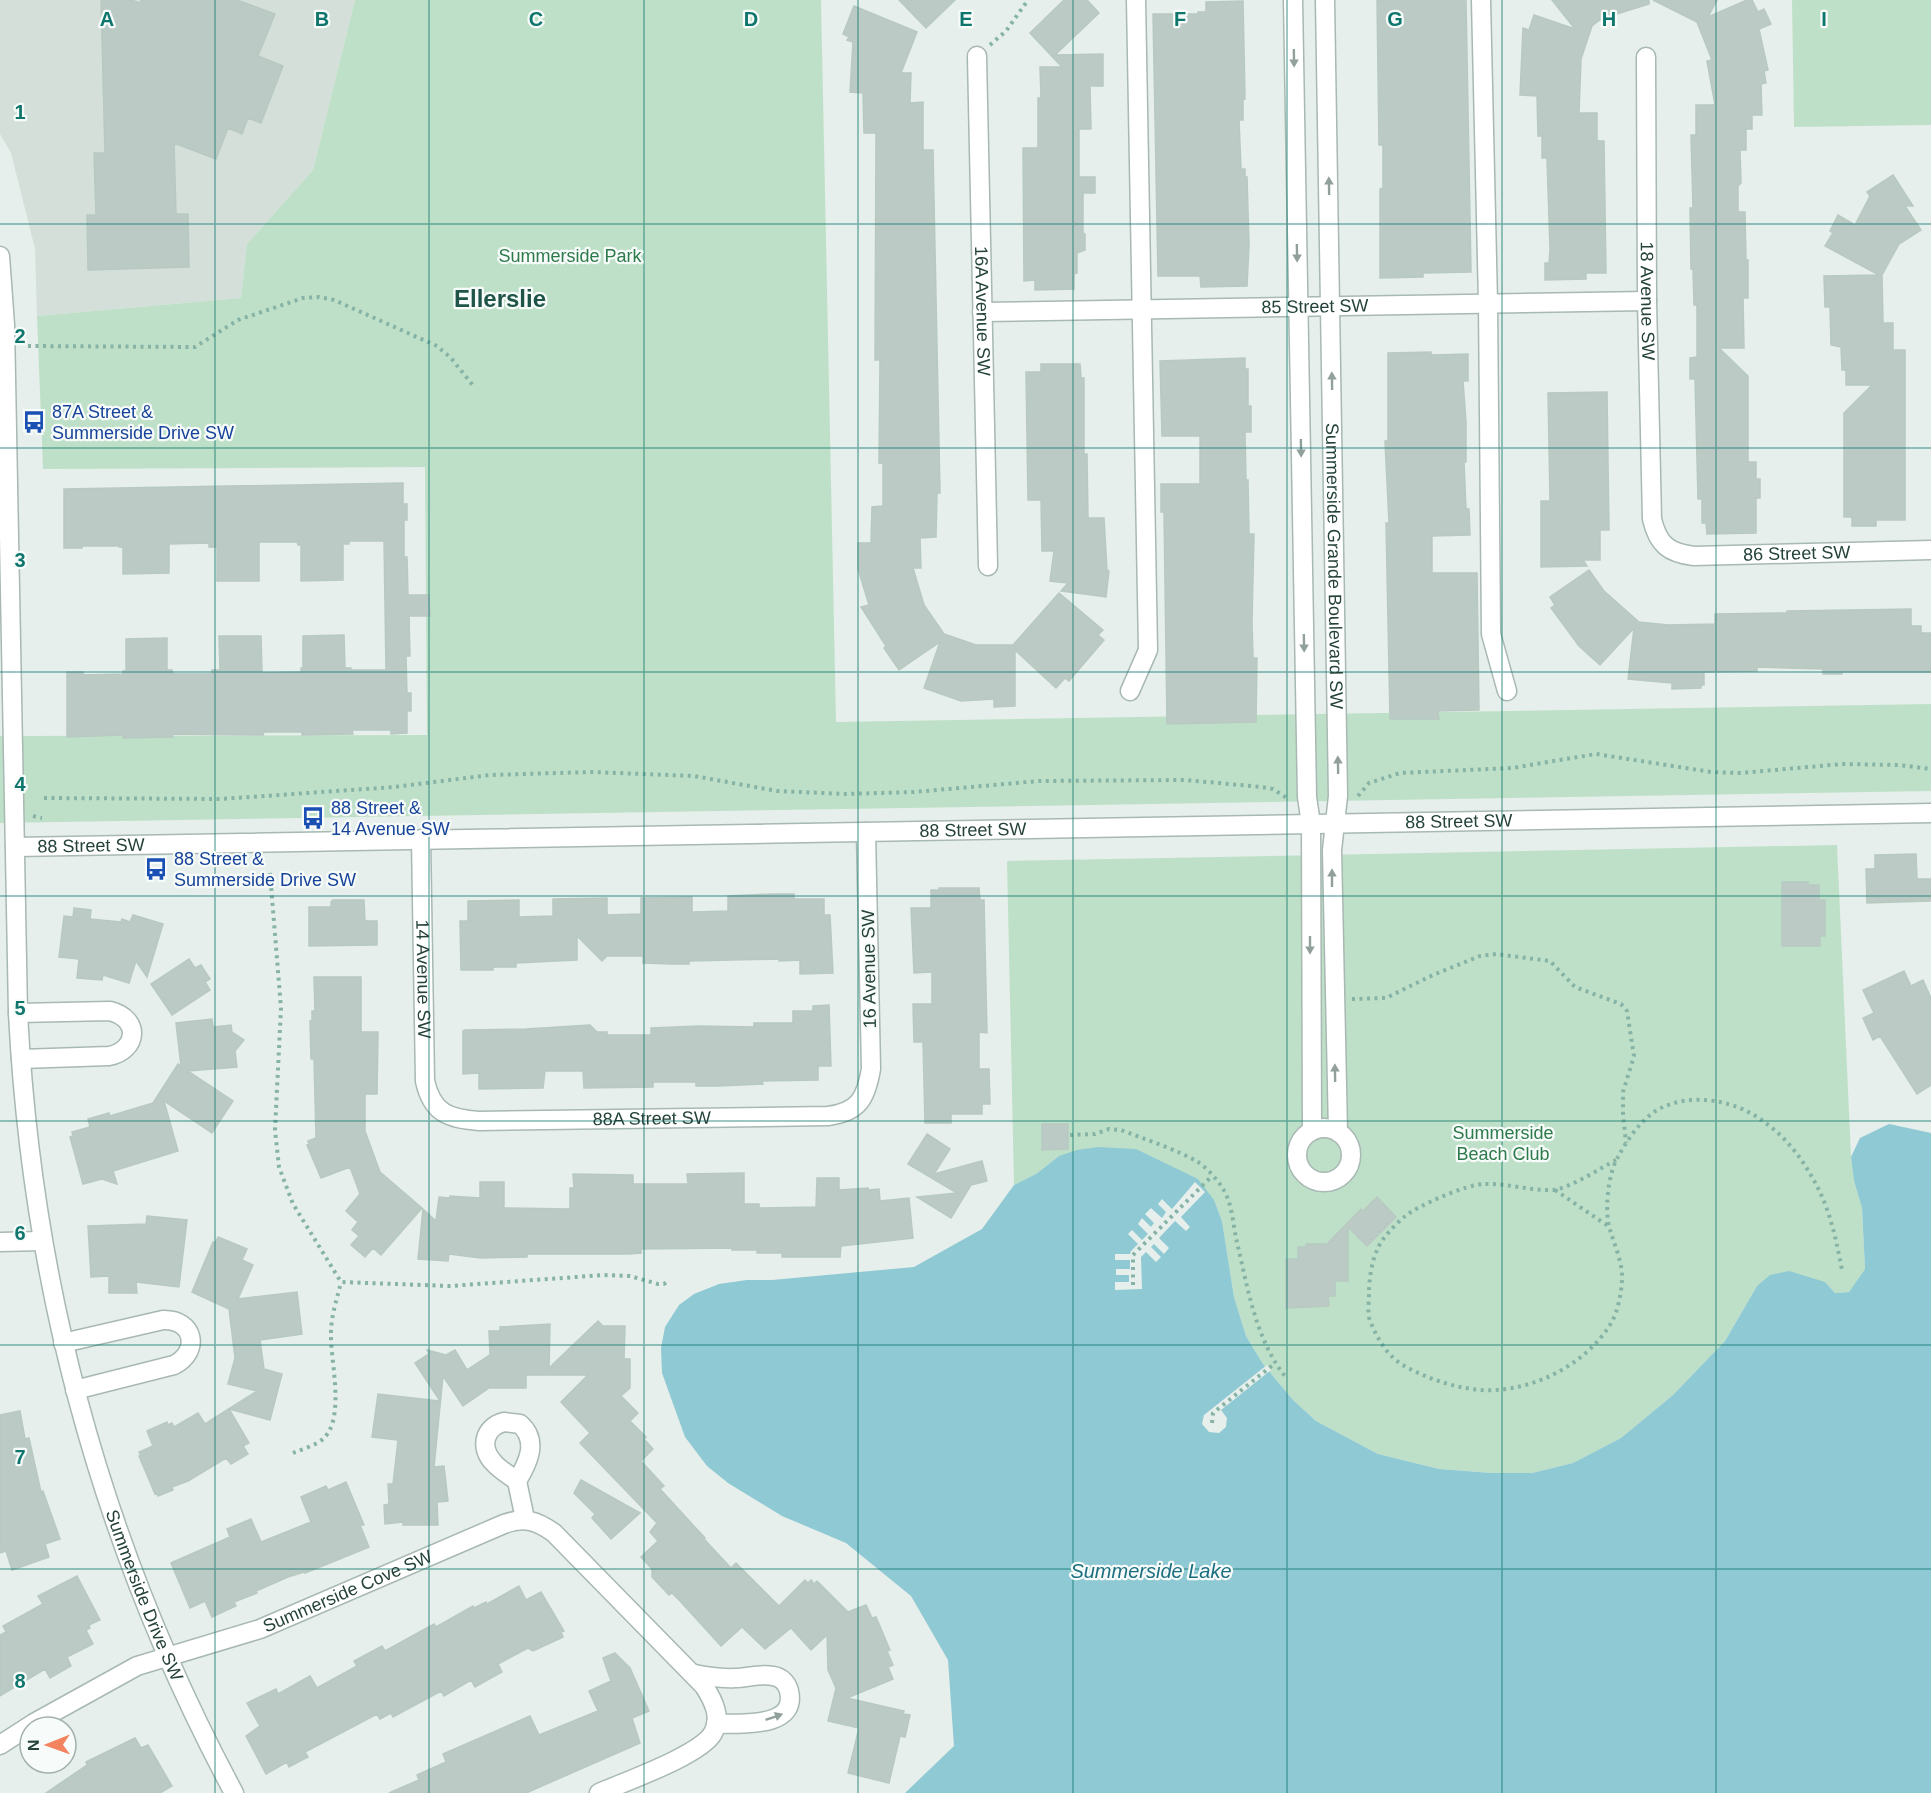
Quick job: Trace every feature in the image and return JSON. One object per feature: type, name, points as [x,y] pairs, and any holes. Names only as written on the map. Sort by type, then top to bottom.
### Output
[{"type":"street","points":[[1130,691],[1148,650],[1136,0]]},
{"type":"street","name":"Summerside Grande Boulevard SW","points":[[1293,0],[1307,797],[1311,824],[1312,1131],[1300,1144],[1298,1161],[1307,1176],[1315,1181],[1324,1182],[1340,1177],[1347,1171],[1350,1162],[1349,1145],[1345,1137],[1338,1132],[1334,998],[1332,850],[1338,796],[1325,0]]},
{"type":"street","points":[[1481,0],[1488,303],[1491,634],[1507,691]]},
{"type":"street","name":"16A Avenue SW","points":[[977,56],[988,566]]},
{"type":"street","name":"18 Avenue SW","points":[[1646,57],[1647,301],[1652,519],[1655,532],[1663,544]]},
{"type":"street","name":"Summerside Drive SW","points":[[0,256],[5,586],[15,847],[8,964],[18,1013],[29,1146],[42,1241],[63,1343],[114,1523],[141,1596],[168,1658],[200,1729],[234,1793]]},
{"type":"street","name":"85 Street SW","points":[[982,312],[1647,301]]},
{"type":"street","name":"86 Street SW","points":[[1663,544],[1681,555],[1695,556],[1931,550]]},
{"type":"street","name":"88 Street SW","points":[[15,847],[1931,813]]},
{"type":"street","name":"16 Avenue SW","points":[[860,1102],[868,1084],[871,1069],[866,832]]},
{"type":"street","name":"14 Avenue SW","points":[[421,839],[424,1081],[430,1099],[443,1113]]},
{"type":"street","points":[[18,1013],[110,1011],[120,1013],[129,1020],[132,1030],[127,1048],[119,1054],[21,1059]]},
{"type":"street","name":"88A Street SW","points":[[443,1113],[451,1118],[479,1121],[828,1116],[850,1111],[860,1102]]},
{"type":"street","points":[[1312,1131],[1321,1128],[1338,1132]]},
{"type":"street","points":[[0,1242],[42,1241]]},
{"type":"street","points":[[63,1343],[163,1320],[171,1320],[183,1325],[189,1332],[191,1340],[187,1356],[174,1365],[75,1390]]},
{"type":"street","points":[[517,1481],[525,1519],[542,1524],[554,1533],[704,1686],[716,1710],[716,1724],[708,1741],[694,1750],[599,1793]]},
{"type":"street","name":"Summerside Cove SW","points":[[0,1745],[124,1672],[260,1629],[504,1524],[525,1519]]},
{"type":"street","points":[[693,1674],[726,1678],[772,1676],[784,1682],[788,1688],[788,1705],[785,1713],[779,1718],[758,1722],[716,1724]]},
{"type":"path","points":[[977,56],[1006,31],[1028,0]]},
{"type":"path","points":[[28,346],[195,347],[232,322],[303,298],[319,297],[334,300],[437,346],[452,358],[475,388]]},
{"type":"path","points":[[1358,796],[1369,783],[1400,773],[1512,768],[1596,754],[1685,770],[1718,772],[1842,764],[1899,765],[1931,769]]},
{"type":"path","points":[[44,798],[221,799],[372,789],[490,775],[592,772],[694,776],[777,791],[846,794],[914,792],[1039,781],[1185,780],[1262,787],[1273,789],[1287,798]]},
{"type":"path","points":[[270,873],[281,1008],[275,1130],[279,1167],[293,1204],[341,1282],[331,1331],[335,1386],[333,1418],[324,1438],[293,1453]]},
{"type":"path","points":[[1334,998],[1386,998],[1433,975],[1480,956],[1496,954],[1550,961],[1575,987],[1621,1004],[1627,1011],[1634,1056],[1623,1092],[1626,1143]]},
{"type":"path","points":[[1608,1227],[1556,1190],[1482,1184],[1446,1195],[1406,1215],[1378,1246],[1369,1285],[1368,1316],[1380,1344],[1399,1364],[1430,1378],[1452,1385],[1482,1390],[1512,1388],[1542,1379],[1567,1367],[1591,1348],[1611,1323],[1620,1299],[1623,1276],[1616,1245],[1608,1227],[1608,1193],[1616,1160],[1642,1122],[1659,1109],[1693,1099],[1736,1107],[1762,1120],[1790,1145],[1810,1172],[1830,1212],[1842,1270]]},
{"type":"path","points":[[1070,1135],[1095,1134],[1109,1129],[1121,1130],[1199,1163],[1212,1176],[1224,1190],[1229,1205],[1258,1324],[1275,1364],[1285,1376]]},
{"type":"path","points":[[1556,1190],[1616,1160]]},
{"type":"path","points":[[1133,1285],[1133,1255],[1212,1176]]},
{"type":"path","points":[[341,1282],[461,1285],[554,1277],[613,1275],[630,1276],[658,1284],[664,1284],[669,1280]]},
{"type":"path","points":[[1212,1424],[1213,1413],[1275,1364]]},
{"type":"shaded area","points":[[0,0],[355,0],[313,170],[247,244],[241,298],[37,316],[35,249],[11,153],[0,134]]},
{"type":"green space","name":"Summerside Park","points":[[355,0],[821,0],[836,722],[1931,704],[1931,791],[0,823],[0,736],[427,735],[425,467],[43,469],[37,316],[241,298],[247,244],[313,170]]},
{"type":"green space","points":[[1792,0],[1931,0],[1931,125],[1794,127]]},
{"type":"green space","name":"Summerside Beach Club","points":[[1837,845],[1851,1157],[1854,1181],[1862,1208],[1865,1269],[1849,1292],[1835,1293],[1825,1282],[1757,1286],[1725,1341],[1673,1395],[1621,1438],[1573,1463],[1532,1473],[1492,1473],[1439,1469],[1378,1454],[1316,1421],[1293,1400],[1263,1364],[1246,1336],[1234,1297],[1222,1221],[1214,1200],[1059,1156],[1036,1174],[1014,1185],[1007,861]]},
{"type":"water","name":"Summerside Lake","points":[[1889,1124],[1931,1133],[1931,1793],[905,1793],[954,1746],[948,1660],[911,1596],[846,1543],[782,1516],[728,1483],[707,1466],[685,1437],[662,1373],[661,1348],[665,1327],[679,1305],[694,1294],[719,1284],[747,1280],[772,1280],[914,1267],[982,1229],[1014,1185],[1036,1174],[1059,1156],[1098,1147],[1136,1149],[1198,1179],[1214,1200],[1222,1221],[1234,1297],[1246,1336],[1263,1364],[1293,1400],[1316,1421],[1378,1454],[1439,1469],[1532,1473],[1573,1463],[1621,1438],[1673,1395],[1725,1341],[1757,1286],[1770,1275],[1789,1271],[1825,1282],[1835,1293],[1849,1292],[1865,1269],[1862,1208],[1854,1181],[1851,1157],[1860,1138]]},
{"type":"pier","points":[[1195,1182],[1205,1192],[1181,1217],[1190,1227],[1186,1231],[1175,1221],[1159,1238],[1169,1248],[1164,1254],[1154,1244],[1151,1247],[1161,1257],[1156,1262],[1146,1252],[1141,1257],[1142,1289],[1115,1290],[1115,1282],[1129,1282],[1129,1275],[1116,1275],[1116,1269],[1130,1269],[1130,1260],[1115,1260],[1115,1254],[1130,1254],[1138,1244],[1128,1234],[1132,1230],[1142,1240],[1148,1234],[1138,1224],[1142,1218],[1151,1227],[1154,1223],[1145,1214],[1151,1208],[1162,1218],[1166,1212],[1158,1204],[1162,1199],[1172,1209]]},
{"type":"pier","points":[[1267,1365],[1271,1370],[1221,1410],[1227,1418],[1226,1427],[1219,1433],[1209,1432],[1202,1424],[1204,1415]]},
{"type":"building","points":[[101,0],[132,0],[139,3],[142,0],[237,0],[275,14],[258,56],[283,66],[261,123],[248,118],[242,134],[228,128],[216,159],[174,143],[176,214],[188,214],[189,267],[88,270],[87,215],[96,215],[94,153],[105,153]]},
{"type":"building","points":[[899,0],[955,0],[926,28]]},
{"type":"building","points":[[1064,0],[1087,0],[1099,13],[1055,55],[1103,54],[1103,86],[1090,86],[1091,129],[1079,129],[1079,177],[1095,177],[1095,193],[1083,193],[1085,250],[1077,253],[1074,289],[1035,290],[1035,280],[1024,281],[1023,148],[1038,148],[1040,67],[1062,67],[1030,33]]},
{"type":"building","points":[[1377,0],[1466,0],[1471,272],[1423,273],[1423,277],[1380,278],[1380,189],[1383,188],[1383,145],[1379,145]]},
{"type":"building","points":[[1552,0],[1649,0],[1649,4],[1601,19],[1592,26],[1581,59],[1579,113],[1597,113],[1597,141],[1604,141],[1606,273],[1586,273],[1586,279],[1545,280],[1545,263],[1549,263],[1550,250],[1547,158],[1542,158],[1542,136],[1538,136],[1537,96],[1520,95],[1523,28],[1529,30],[1534,15],[1575,29]]},
{"type":"building","points":[[1653,0],[1717,0],[1708,17],[1747,0],[1752,0],[1758,12],[1764,9],[1771,24],[1759,29],[1768,70],[1764,71],[1766,83],[1761,84],[1762,115],[1752,115],[1752,129],[1746,129],[1746,150],[1740,150],[1741,183],[1738,186],[1738,212],[1745,212],[1746,260],[1748,260],[1748,298],[1743,298],[1744,348],[1719,348],[1748,376],[1748,462],[1756,462],[1756,479],[1760,479],[1760,498],[1756,498],[1756,533],[1707,534],[1706,523],[1702,523],[1702,499],[1698,499],[1695,379],[1690,379],[1690,358],[1697,357],[1697,305],[1694,305],[1693,269],[1691,269],[1690,208],[1693,208],[1691,135],[1696,135],[1696,105],[1715,105],[1707,61],[1712,60],[1697,22]]},
{"type":"building","points":[[1243,1],[1245,99],[1243,99],[1243,120],[1239,120],[1241,169],[1245,169],[1245,177],[1247,177],[1249,245],[1247,286],[1201,287],[1200,276],[1158,276],[1153,14],[1198,14],[1198,12],[1206,12],[1206,2]]},
{"type":"building","points":[[854,6],[917,32],[901,73],[911,73],[910,103],[923,102],[923,150],[933,150],[940,493],[937,493],[936,537],[920,538],[921,568],[913,568],[924,605],[944,634],[976,645],[1013,645],[1059,593],[1103,630],[1098,635],[1104,640],[1069,681],[1065,678],[1056,688],[1015,650],[1015,706],[994,707],[994,699],[961,701],[924,688],[940,642],[899,670],[861,607],[869,605],[858,569],[858,543],[871,543],[872,507],[883,506],[883,463],[879,463],[880,360],[875,360],[876,133],[864,133],[863,93],[850,92],[853,42],[847,40],[849,37],[843,34]]},
{"type":"building","points":[[1893,175],[1913,206],[1905,206],[1921,230],[1899,244],[1882,275],[1883,323],[1893,323],[1893,350],[1905,350],[1905,520],[1876,520],[1876,526],[1852,526],[1852,517],[1844,517],[1844,413],[1872,385],[1846,385],[1846,370],[1842,370],[1841,347],[1831,345],[1830,307],[1825,307],[1824,276],[1879,275],[1825,246],[1833,233],[1830,231],[1838,215],[1855,225],[1870,196],[1867,192]]},
{"type":"building","points":[[1431,352],[1431,355],[1468,354],[1468,381],[1463,381],[1466,422],[1466,462],[1464,462],[1466,509],[1469,509],[1470,535],[1432,536],[1432,573],[1477,573],[1479,710],[1438,711],[1439,719],[1390,719],[1386,523],[1389,523],[1385,441],[1388,441],[1388,353]]},
{"type":"building","points":[[1245,358],[1245,369],[1248,369],[1248,406],[1251,406],[1251,432],[1245,432],[1249,534],[1254,534],[1252,621],[1253,658],[1257,658],[1256,722],[1167,724],[1164,512],[1161,512],[1161,484],[1200,484],[1200,436],[1162,436],[1160,361]]},
{"type":"building","points":[[1041,364],[1080,364],[1081,378],[1084,378],[1084,454],[1087,454],[1088,518],[1104,518],[1107,570],[1109,571],[1106,597],[1061,591],[1068,583],[1050,581],[1054,551],[1042,551],[1041,500],[1028,500],[1026,372],[1041,372]]},
{"type":"building","points":[[1607,392],[1609,530],[1600,530],[1600,560],[1583,560],[1587,566],[1541,567],[1541,501],[1550,501],[1548,393]]},
{"type":"building","points":[[403,483],[403,504],[407,504],[407,520],[404,520],[404,557],[407,557],[408,595],[429,595],[430,616],[409,616],[410,656],[406,656],[407,693],[411,693],[411,711],[407,711],[407,733],[391,734],[391,730],[352,730],[353,734],[302,735],[302,732],[264,732],[263,735],[173,734],[173,737],[123,738],[123,735],[67,737],[67,672],[83,672],[83,675],[123,674],[123,671],[126,671],[126,639],[167,638],[167,670],[172,670],[173,674],[212,674],[212,670],[220,670],[219,636],[261,636],[262,673],[301,672],[303,636],[344,635],[345,668],[386,670],[384,541],[349,541],[349,544],[343,544],[343,580],[301,581],[301,545],[297,542],[259,542],[259,581],[217,581],[217,547],[209,547],[209,543],[169,544],[169,573],[123,574],[123,547],[64,548],[64,489]]},
{"type":"building","points":[[1589,570],[1604,591],[1639,622],[1668,625],[1715,624],[1715,614],[1911,609],[1911,626],[1921,626],[1921,633],[1931,633],[1931,672],[1823,674],[1823,669],[1757,667],[1757,671],[1704,672],[1704,685],[1701,685],[1701,688],[1672,689],[1672,683],[1628,679],[1634,628],[1600,665],[1579,646],[1551,608],[1555,605],[1550,597]]},
{"type":"building","points":[[1916,854],[1917,879],[1931,879],[1931,901],[1867,903],[1866,869],[1875,869],[1875,855]]},
{"type":"building","points":[[1782,882],[1808,882],[1808,885],[1819,885],[1819,900],[1825,900],[1825,936],[1820,936],[1820,946],[1782,946]]},
{"type":"building","points":[[939,888],[979,888],[980,900],[984,900],[987,1033],[979,1032],[979,1069],[989,1069],[990,1104],[982,1104],[982,1114],[951,1114],[951,1123],[925,1123],[923,1042],[914,1042],[913,1004],[932,1004],[932,972],[914,973],[911,908],[931,908],[931,890],[939,890]]},
{"type":"building","points":[[794,894],[794,899],[824,899],[824,915],[830,915],[833,973],[800,974],[800,960],[689,961],[689,964],[672,964],[643,963],[643,956],[607,956],[602,961],[577,936],[577,960],[516,963],[516,967],[493,967],[493,970],[461,970],[460,921],[468,921],[468,901],[519,900],[519,917],[553,916],[553,899],[607,898],[607,915],[641,914],[641,898],[692,897],[692,912],[728,911],[728,896]]},
{"type":"building","points":[[333,900],[364,900],[365,921],[377,921],[377,945],[309,946],[309,907],[331,907]]},
{"type":"building","points":[[74,908],[91,910],[90,919],[121,922],[122,919],[130,922],[133,915],[163,924],[147,977],[136,961],[129,983],[103,975],[102,980],[77,978],[79,959],[59,957],[64,916],[73,917]]},
{"type":"building","points":[[189,959],[195,968],[201,965],[210,979],[205,982],[210,990],[172,1015],[151,984]]},
{"type":"building","points":[[1904,971],[1911,986],[1923,980],[1931,998],[1931,1085],[1917,1094],[1880,1036],[1873,1040],[1863,1018],[1874,1013],[1863,990]]},
{"type":"building","points":[[314,977],[361,977],[361,1032],[378,1032],[377,1094],[365,1094],[365,1131],[380,1172],[422,1208],[381,1255],[373,1248],[365,1257],[351,1245],[359,1236],[352,1230],[358,1222],[346,1211],[360,1194],[350,1167],[321,1178],[307,1145],[308,1141],[316,1138],[314,1059],[311,1059],[310,1021],[312,1021],[312,1011],[315,1011]]},
{"type":"building","points":[[829,1005],[831,1066],[818,1066],[818,1080],[762,1081],[763,1084],[718,1086],[696,1086],[696,1082],[653,1082],[653,1087],[584,1088],[583,1071],[545,1071],[543,1088],[479,1089],[479,1073],[463,1074],[463,1031],[465,1030],[590,1025],[597,1032],[607,1032],[607,1035],[651,1035],[651,1028],[754,1027],[754,1023],[793,1023],[793,1011],[813,1011],[813,1006]]},
{"type":"building","points":[[212,1019],[213,1027],[231,1025],[232,1032],[244,1040],[235,1051],[237,1067],[188,1071],[233,1101],[212,1133],[164,1101],[178,1151],[113,1171],[117,1184],[102,1179],[83,1184],[70,1137],[73,1136],[72,1132],[90,1127],[88,1119],[109,1113],[110,1116],[153,1103],[178,1064],[181,1066],[176,1023]]},
{"type":"building","points":[[1042,1124],[1068,1124],[1068,1149],[1042,1150]]},
{"type":"building","points":[[927,1134],[950,1149],[934,1174],[982,1161],[987,1181],[971,1185],[951,1218],[917,1197],[957,1193],[908,1164]]},
{"type":"building","points":[[744,1173],[744,1204],[759,1204],[759,1208],[816,1207],[817,1178],[839,1178],[839,1190],[879,1189],[880,1201],[909,1198],[913,1238],[841,1246],[840,1257],[782,1257],[782,1253],[757,1253],[757,1250],[732,1250],[732,1248],[641,1249],[641,1253],[629,1254],[527,1254],[527,1257],[481,1258],[449,1254],[448,1261],[418,1259],[423,1209],[436,1221],[439,1197],[480,1198],[480,1182],[504,1182],[504,1208],[570,1209],[570,1188],[574,1188],[573,1174],[633,1175],[633,1184],[688,1184],[687,1174]]},
{"type":"building","points":[[1377,1197],[1396,1217],[1367,1246],[1348,1227],[1348,1281],[1335,1281],[1335,1296],[1328,1296],[1329,1306],[1286,1308],[1286,1259],[1298,1259],[1298,1247],[1306,1247],[1306,1244],[1327,1244],[1361,1209],[1363,1211]]},
{"type":"building","points":[[147,1216],[187,1220],[179,1287],[136,1282],[137,1293],[109,1293],[109,1276],[91,1277],[88,1226],[146,1224]]},
{"type":"building","points":[[218,1237],[247,1249],[242,1260],[253,1265],[238,1299],[297,1292],[302,1334],[260,1340],[264,1369],[282,1374],[270,1420],[229,1409],[249,1443],[243,1446],[248,1454],[231,1464],[226,1458],[188,1481],[172,1487],[173,1490],[158,1496],[157,1493],[155,1494],[139,1456],[141,1455],[139,1452],[153,1446],[147,1431],[167,1422],[168,1425],[172,1423],[174,1427],[198,1413],[205,1424],[257,1391],[228,1384],[235,1358],[229,1309],[192,1292],[213,1242],[215,1243]]},
{"type":"building","points":[[598,1321],[603,1326],[625,1326],[624,1359],[630,1359],[630,1388],[621,1396],[638,1413],[630,1421],[646,1437],[644,1439],[653,1449],[641,1461],[664,1486],[660,1489],[731,1568],[736,1563],[779,1606],[805,1580],[808,1583],[811,1580],[814,1584],[817,1581],[848,1612],[866,1605],[872,1618],[876,1617],[890,1650],[887,1651],[893,1665],[888,1667],[893,1679],[847,1698],[904,1711],[903,1714],[910,1715],[905,1737],[900,1736],[889,1783],[848,1773],[859,1728],[828,1721],[836,1688],[828,1670],[827,1635],[811,1650],[791,1628],[765,1649],[742,1627],[721,1646],[672,1593],[669,1595],[652,1577],[652,1569],[641,1557],[658,1541],[650,1532],[657,1523],[580,1443],[590,1433],[561,1402],[588,1375],[526,1375],[526,1388],[489,1388],[463,1406],[443,1376],[434,1467],[444,1466],[448,1501],[437,1502],[438,1525],[403,1525],[403,1522],[385,1524],[384,1505],[389,1504],[388,1484],[393,1484],[398,1440],[372,1437],[378,1394],[440,1401],[415,1363],[429,1354],[427,1350],[446,1355],[455,1350],[467,1370],[490,1355],[489,1331],[500,1331],[500,1327],[550,1324],[549,1368]]},
{"type":"building","points":[[20,1411],[25,1439],[29,1438],[41,1492],[43,1491],[60,1539],[45,1544],[49,1557],[12,1570],[6,1551],[0,1553],[0,1415]]},
{"type":"building","points":[[581,1480],[640,1513],[611,1539],[592,1518],[595,1514],[574,1493]]},
{"type":"building","points":[[346,1482],[364,1525],[360,1525],[369,1547],[256,1591],[257,1593],[234,1602],[236,1606],[212,1617],[205,1601],[190,1608],[171,1563],[230,1537],[227,1529],[251,1519],[261,1542],[311,1522],[301,1497],[326,1486],[328,1490]]},
{"type":"building","points":[[77,1576],[100,1620],[89,1625],[90,1628],[86,1630],[93,1644],[67,1657],[71,1666],[50,1678],[45,1669],[0,1696],[0,1635],[6,1632],[3,1626],[43,1604],[38,1596]]},
{"type":"building","points":[[519,1586],[526,1600],[541,1592],[564,1631],[561,1632],[563,1637],[533,1651],[528,1648],[498,1664],[502,1672],[475,1687],[471,1680],[444,1696],[441,1691],[393,1717],[391,1713],[380,1719],[377,1714],[305,1752],[308,1757],[289,1767],[287,1762],[266,1774],[246,1736],[260,1726],[247,1703],[276,1689],[278,1694],[310,1676],[317,1688],[357,1666],[354,1661],[382,1646],[385,1651],[434,1624],[436,1627],[473,1606],[474,1608],[486,1602],[487,1604]]},
{"type":"building","points":[[615,1653],[630,1668],[649,1711],[632,1718],[640,1743],[526,1793],[389,1793],[419,1780],[417,1775],[446,1762],[443,1754],[530,1716],[539,1735],[598,1711],[589,1691],[611,1681],[603,1658]]},
{"type":"building","points":[[135,1738],[141,1748],[148,1745],[172,1786],[160,1793],[46,1793],[72,1775],[78,1775],[78,1771],[87,1765],[86,1762]]},
{"type":"place","name":"87A Street & Summerside Drive SW","points":[[34,422]]},
{"type":"place","name":"88 Street & 14 Avenue SW","points":[[313,818]]},
{"type":"place","name":"88 Street & Summerside Drive SW","points":[[156,869]]},
{"type":"district","name":"Ellerslie","points":[[500,298]]}]
